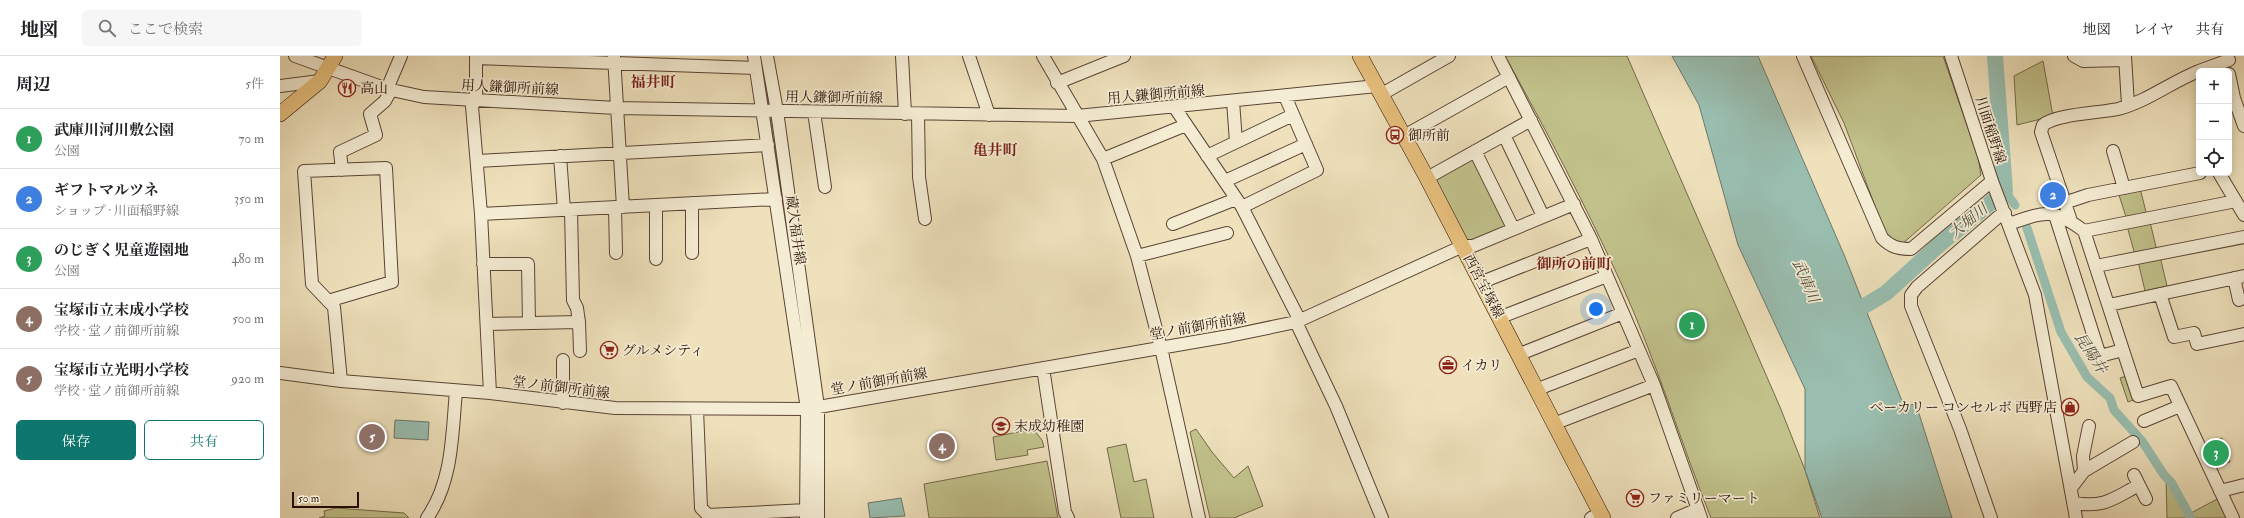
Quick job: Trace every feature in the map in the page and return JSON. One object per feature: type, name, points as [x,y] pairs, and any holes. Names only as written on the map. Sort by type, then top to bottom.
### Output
[{"type":"main road","name":"西宮宝塚線","points":[[1362,57],[1556,423],[1598,516]]},
{"type":"main road","points":[[280,114],[320,81],[332,62]]},
{"type":"street","name":"用人鎌御所前線","points":[[295,56],[332,62],[389,89],[424,97],[616,108],[989,116],[1077,116],[1175,108],[1285,96],[1380,90]]},
{"type":"street","points":[[342,170],[340,152],[376,135],[370,114],[385,101],[401,56]]},
{"type":"street","points":[[767,56],[777,111],[813,408],[818,518]]},
{"type":"street","points":[[902,56],[905,114]]},
{"type":"street","points":[[969,56],[989,116]]},
{"type":"street","points":[[1043,56],[1103,159],[1137,256],[1161,348],[1199,518]]},
{"type":"street","points":[[1057,82],[1124,56]]},
{"type":"street","points":[[1380,90],[1449,56]]},
{"type":"street","points":[[1498,56],[1591,239],[1654,385],[1700,513],[1677,518]]},
{"type":"street","points":[[1803,56],[1882,238],[1890,245],[1900,249],[1911,249],[1993,182]]},
{"type":"street","name":"川面稲野線","points":[[1951,56],[1993,182],[2035,295],[2076,518]]},
{"type":"street","points":[[2074,56],[2083,61],[2125,58],[2128,105]]},
{"type":"street","points":[[490,393],[481,214],[472,106],[476,100],[476,57],[755,62]]},
{"type":"street","points":[[614,59],[620,153],[616,253]]},
{"type":"street","name":"蔵人福井線","points":[[755,62],[776,199],[813,408]]},
{"type":"street","points":[[2209,68],[2229,62]]},
{"type":"street","points":[[2071,221],[2064,204],[2042,132],[2043,125],[2052,119],[2065,116],[2084,115],[2145,100],[2178,79],[2196,72]]},
{"type":"street","points":[[1404,136],[1509,77]]},
{"type":"street","points":[[280,86],[320,81]]},
{"type":"street","points":[[2232,88],[2244,126]]},
{"type":"street","points":[[1173,224],[1239,203],[1317,170],[1285,96]]},
{"type":"street","points":[[1232,101],[1236,142]]},
{"type":"street","points":[[1175,108],[1239,203],[1298,322],[1336,406],[1382,518]]},
{"type":"street","points":[[814,112],[825,187]]},
{"type":"street","points":[[918,114],[919,177],[925,219]]},
{"type":"street","points":[[1207,156],[1293,115]]},
{"type":"street","points":[[1427,178],[1531,120]]},
{"type":"street","points":[[1103,159],[1186,125]]},
{"type":"street","points":[[1504,135],[1543,216]]},
{"type":"street","points":[[1224,182],[1306,144]]},
{"type":"street","points":[[476,161],[768,145]]},
{"type":"street","points":[[1475,151],[1513,228]]},
{"type":"street","points":[[2113,151],[2124,188]]},
{"type":"street","points":[[560,156],[568,210],[573,300],[577,308],[579,322],[580,351]]},
{"type":"street","points":[[328,301],[392,282],[386,168],[304,171],[312,284],[334,308],[341,381]]},
{"type":"street","points":[[2064,204],[2088,195],[2196,174]]},
{"type":"street","points":[[2221,176],[2244,215]]},
{"type":"street","points":[[481,214],[776,199]]},
{"type":"street","points":[[2084,231],[2236,201]]},
{"type":"street","points":[[692,204],[692,253]]},
{"type":"street","name":"堂ノ前御所前線","points":[[280,373],[341,381],[490,393],[615,408],[813,408],[1161,348],[1298,322],[1463,246],[1473,246],[1513,228],[1574,204]]},
{"type":"street","points":[[656,205],[656,259]]},
{"type":"street","points":[[1991,518],[1960,428],[1911,306],[1911,298],[1917,287],[1998,217],[2006,215],[2042,213],[2071,221],[2084,231],[2138,396],[2171,386],[2234,518]]},
{"type":"street","points":[[2055,216],[2100,356],[2123,350]]},
{"type":"street","points":[[1137,256],[1228,233]]},
{"type":"street","points":[[2096,266],[2244,237]]},
{"type":"street","points":[[1482,282],[1591,239]]},
{"type":"street","points":[[484,264],[528,264],[529,323]]},
{"type":"street","points":[[1501,317],[1607,276]]},
{"type":"street","points":[[2109,305],[2239,277],[2238,300],[2241,299]]},
{"type":"street","points":[[2160,294],[2174,337],[2194,333],[2196,344],[2244,334]]},
{"type":"street","points":[[1520,354],[1623,313]]},
{"type":"street","points":[[487,324],[579,322]]},
{"type":"street","points":[[1538,390],[1639,350]]},
{"type":"street","points":[[562,360],[563,402]]},
{"type":"street","points":[[1043,368],[1055,456],[1065,512],[1068,518]]},
{"type":"street","points":[[1556,423],[1654,385]]},
{"type":"street","points":[[429,517],[437,502],[450,464],[456,391]]},
{"type":"street","points":[[2144,421],[2180,406]]},
{"type":"street","points":[[698,409],[701,508],[708,515],[806,514],[813,408]]},
{"type":"street","points":[[2084,471],[2084,456],[2088,426]]},
{"type":"street","points":[[2071,488],[2084,471],[2133,442]]},
{"type":"street","points":[[2074,503],[2092,506],[2109,502],[2136,480],[2146,499]]},
{"type":"street","points":[[2220,491],[2244,485]]},
{"type":"green space","points":[[1505,56],[1627,56],[1780,407],[1805,470],[1820,518],[1711,518],[1634,312],[1594,225],[1536,112]]},
{"type":"green space","points":[[1811,56],[1943,56],[1978,157],[1981,175],[1901,245],[1885,233],[1844,123]]},
{"type":"green space","points":[[2043,61],[2053,116],[2017,125],[2014,76]]},
{"type":"green space","points":[[1474,157],[1508,226],[1469,243],[1434,178]]},
{"type":"green space","points":[[2140,188],[2147,216],[2127,220],[2118,192]]},
{"type":"green space","points":[[2150,222],[2157,251],[2135,255],[2127,226]]},
{"type":"green space","points":[[2160,256],[2167,286],[2145,291],[2138,261]]},
{"type":"green space","points":[[2130,375],[2138,398],[2128,402],[2120,378]]},
{"type":"green space","points":[[1033,429],[1042,440],[1044,447],[1027,450],[1028,455],[996,460],[993,437]]},
{"type":"green space","points":[[1196,429],[1212,452],[1234,478],[1248,466],[1263,506],[1234,518],[1210,518],[1190,432]]},
{"type":"green space","points":[[2222,438],[2230,462],[2211,467],[2203,444]]},
{"type":"green space","points":[[1126,444],[1134,482],[1146,479],[1154,518],[1121,518],[1107,448]]},
{"type":"green space","points":[[1047,461],[1058,518],[929,518],[924,484]]},
{"type":"green space","points":[[2166,477],[2171,482],[2190,518],[2167,518]]},
{"type":"green space","points":[[2221,497],[2231,518],[2193,518],[2191,513]]},
{"type":"green space","points":[[336,508],[404,513],[409,518],[319,518],[325,516],[324,511]]},
{"type":"water","name":"武庫川","points":[[1672,56],[1758,56],[1845,257],[1904,406],[1916,404],[1952,518],[1822,518],[1805,470],[1805,389],[1738,245],[1699,105]]},
{"type":"water","points":[[395,420],[429,422],[428,440],[394,438]]},
{"type":"water","points":[[901,498],[905,516],[870,518],[868,503]]},
{"type":"waterway","points":[[761,56],[768,106]]},
{"type":"waterway","name":"大堀川","points":[[1846,317],[1886,293],[1941,243],[2005,191],[1995,56]]},
{"type":"waterway","points":[[770,120],[781,199]]},
{"type":"waterway","name":"昆陽井","points":[[2005,191],[2015,205]]},
{"type":"waterway","name":"昆陽井","points":[[2026,225],[2061,332],[2087,377],[2110,398],[2114,410],[2142,441],[2164,475],[2171,482],[2191,518]]},
{"type":"place","name":"高山","points":[[347,88]]},
{"type":"place","name":"御所前","points":[[1395,135]]},
{"type":"place","name":"ギフトマルツネ","points":[[2053,195]]},
{"type":"place","name":"武庫川河川敷公園","points":[[1692,325]]},
{"type":"place","name":"グルメシティ","points":[[609,350]]},
{"type":"place","name":"イカリ","points":[[1448,365]]},
{"type":"place","name":"ベーカリー コンセルボ 西野店","points":[[2070,407]]},
{"type":"place","name":"末成幼稚園","points":[[1001,426]]},
{"type":"place","name":"宝塚市立光明小学校","points":[[372,437]]},
{"type":"place","name":"宝塚市立末成小学校","points":[[942,446]]},
{"type":"place","name":"のじぎく児童遊園地","points":[[2216,453]]},
{"type":"place","name":"ファミリーマート","points":[[1635,498]]},
{"type":"district","name":"福井町","points":[[653,82]]},
{"type":"district","name":"亀井町","points":[[995,150]]},
{"type":"district","name":"御所の前町","points":[[1574,264]]}]
